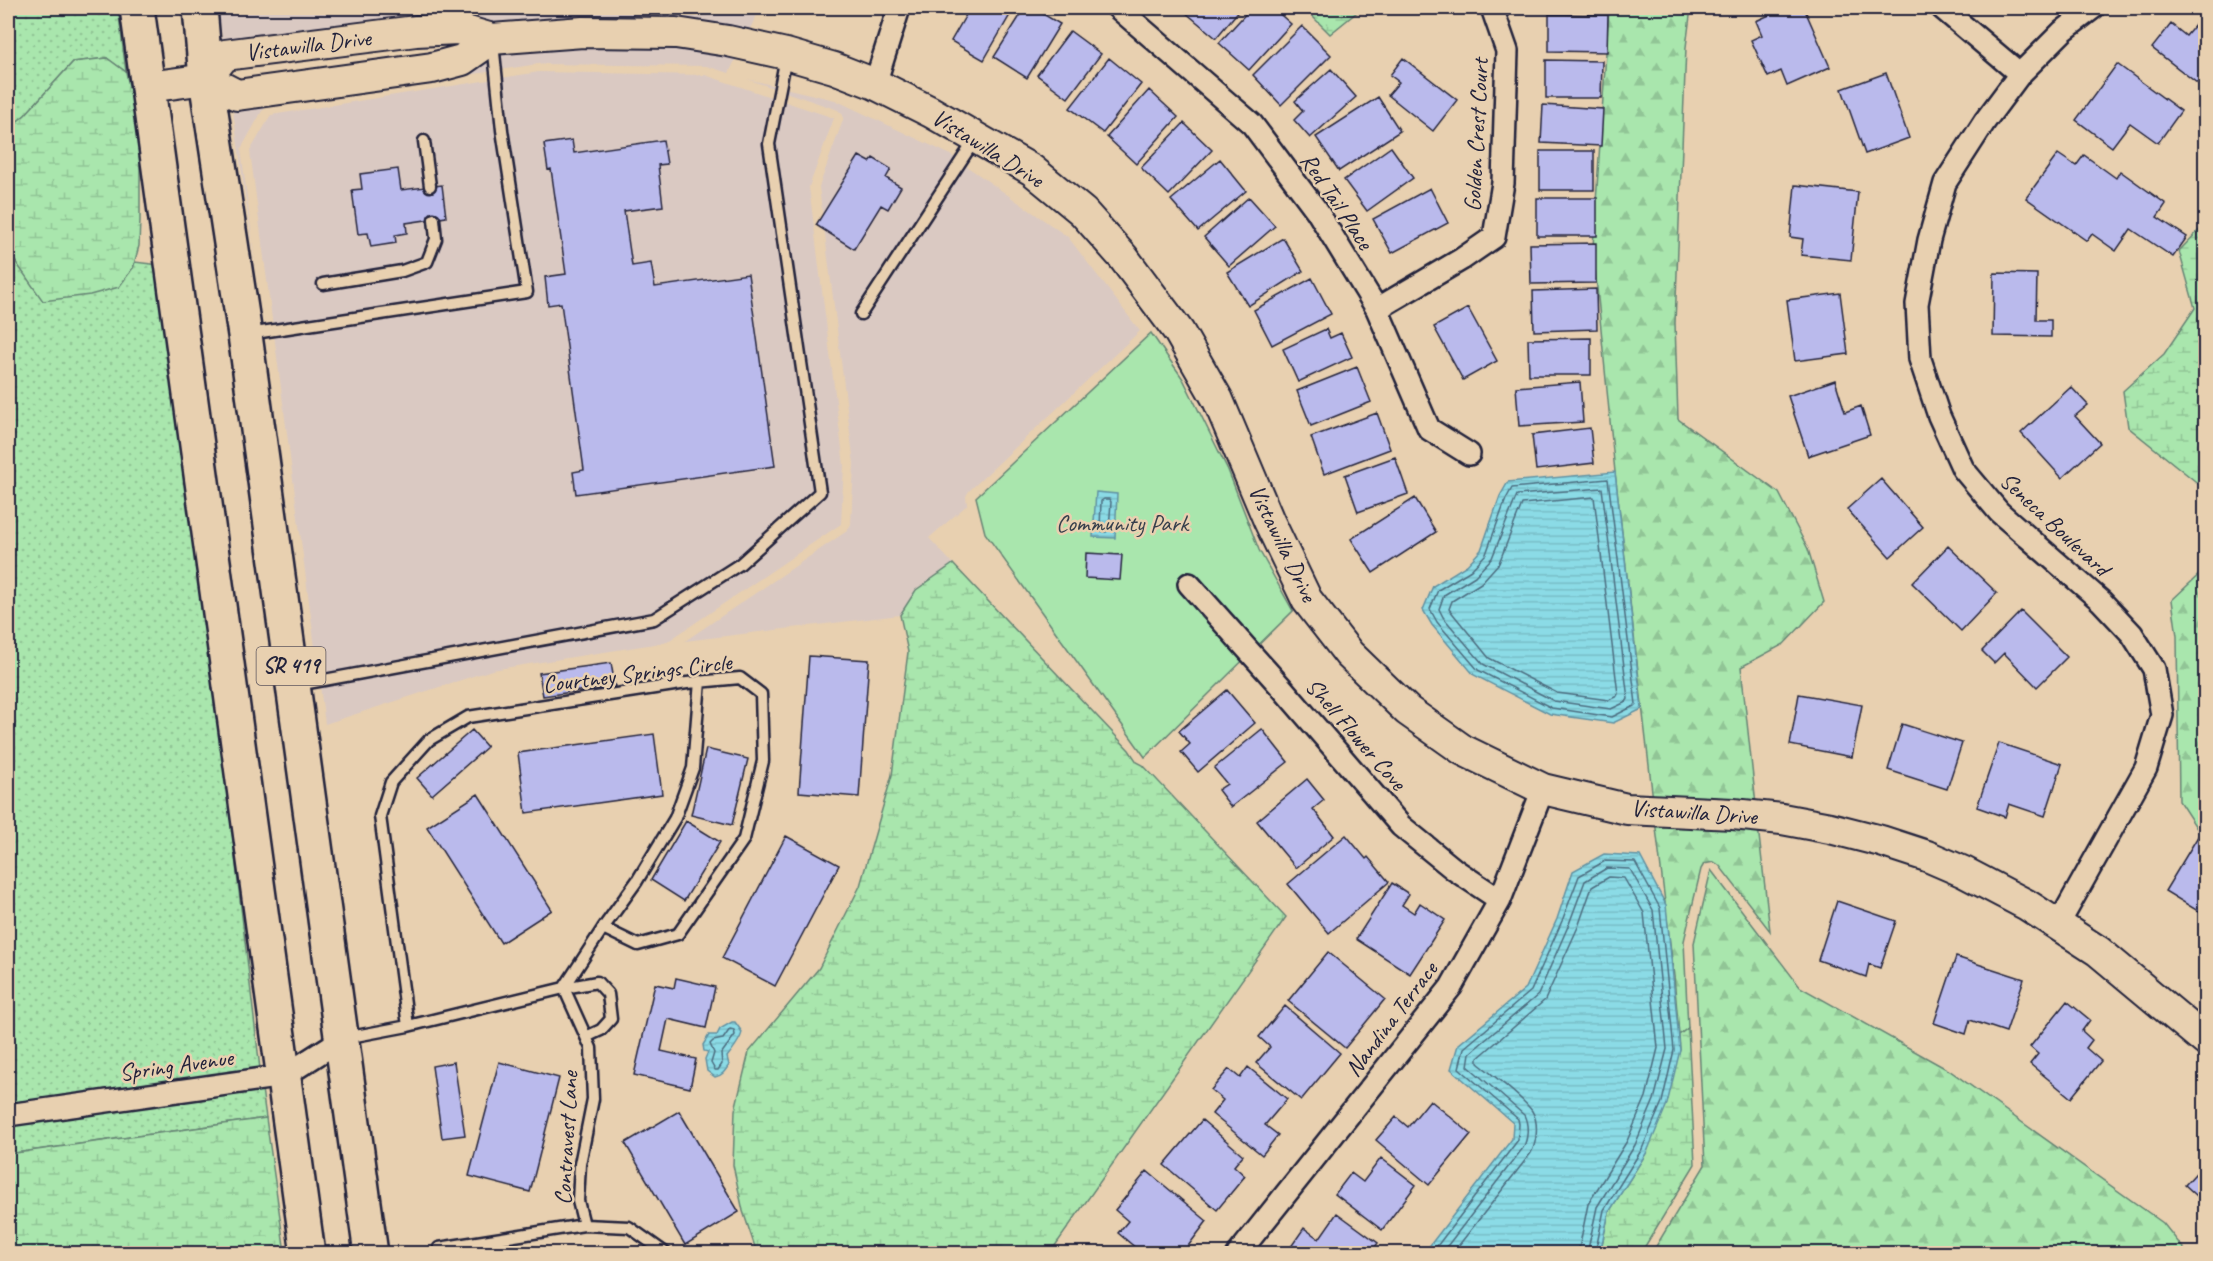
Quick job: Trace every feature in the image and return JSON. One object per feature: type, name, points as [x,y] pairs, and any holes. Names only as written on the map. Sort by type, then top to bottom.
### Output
[{"type":"main road","name":"SR 419","points":[[137,8],[308,1254]]},
{"type":"main road","name":"SR 419","points":[[200,8],[206,79],[245,335],[371,1254]]},
{"type":"street","points":[[875,84],[899,8]]},
{"type":"street","name":"Red Tail Place","points":[[1118,8],[1252,124],[1317,211],[1377,309],[1429,429],[1469,454]]},
{"type":"street","name":"Golden Crest Court","points":[[1377,309],[1462,259],[1494,237],[1503,183],[1507,51],[1492,8]]},
{"type":"street","points":[[1942,8],[2020,74]]},
{"type":"street","name":"Seneca Boulevard","points":[[2058,924],[2146,768],[2162,715],[2154,669],[2132,634],[2101,601],[1999,512],[1962,468],[1939,416],[1920,359],[1917,304],[1929,240],[1945,183],[1985,121],[2020,74],[2063,31],[2093,8]]},
{"type":"street","name":"Vistawilla Drive","points":[[492,39],[462,60],[420,69],[237,95],[206,79],[225,55],[416,31],[458,29],[492,39],[583,32],[676,33],[728,41],[786,54],[834,68],[875,84],[931,112],[1032,170],[1083,213],[1123,257],[1179,332],[1218,400],[1269,520],[1307,600],[1349,654],[1408,711],[1463,750],[1543,789],[1628,809],[1733,814],[1782,819],[1881,841],[1927,856],[1964,872],[2058,924],[2098,951],[2205,1041]]},
{"type":"street","points":[[148,87],[206,79]]},
{"type":"street","name":"Shell Flower Cove","points":[[1189,584],[1401,826],[1455,870],[1500,900]]},
{"type":"street","name":"Nandina Terrace","points":[[1239,1254],[1451,987],[1500,900],[1543,789]]},
{"type":"street","name":"Spring Avenue","points":[[8,1114],[284,1076],[342,1039]]},
{"type":"lane","points":[[245,335],[527,292],[502,130],[492,39]]},
{"type":"lane","points":[[293,686],[654,620],[740,564],[820,492],[769,144],[786,54]]},
{"type":"lane","points":[[861,314],[976,138]]},
{"type":"lane","points":[[424,141],[430,186]]},
{"type":"lane","points":[[323,284],[402,272],[428,262],[436,239],[434,219]]},
{"type":"lane","name":"Courtney Springs Circle","points":[[408,1026],[380,816],[392,782],[429,740],[468,717],[699,681],[740,678],[761,694],[763,761],[744,839],[678,934],[638,945],[603,928]]},
{"type":"lane","points":[[564,988],[637,881],[675,818],[693,768],[699,681]]},
{"type":"lane","points":[[342,1039],[597,982],[608,994],[611,1019],[601,1030],[586,1037]]},
{"type":"lane","name":"Contravest Lane","points":[[564,988],[591,1048],[593,1099],[580,1164],[578,1200],[584,1225]]},
{"type":"lane","name":"Contravest Lane","points":[[439,1248],[584,1225],[629,1227],[668,1254]]},
{"type":"shaded area","points":[[218,8],[760,8],[747,35],[223,45]]},
{"type":"shaded area","points":[[674,44],[738,54],[729,73],[706,66],[538,64],[267,107],[262,111],[241,149],[256,270],[232,104],[501,48]]},
{"type":"shaded area","points":[[539,72],[705,75],[834,118],[809,187],[844,465],[841,524],[667,642],[492,670],[325,724],[250,151],[271,115]]},
{"type":"shaded area","points":[[747,79],[835,100],[949,154],[1068,237],[1140,331],[969,491],[966,496],[967,505],[929,538],[953,564],[916,590],[900,615],[685,641],[847,531],[851,524],[854,464],[819,187],[843,115],[838,110]]},
{"type":"green space","points":[[8,8],[118,8],[126,72],[107,58],[73,62],[25,115],[8,129]]},
{"type":"green space","points":[[1304,8],[1362,8],[1330,34]]},
{"type":"green space","points":[[1609,8],[1691,8],[1686,47],[1675,323],[1678,419],[1779,493],[1808,549],[1824,602],[1784,644],[1741,667],[1756,805],[1653,800],[1615,472],[1593,247]]},
{"type":"green space","points":[[107,58],[126,72],[136,119],[140,148],[139,246],[133,268],[119,287],[90,295],[43,301],[8,251],[8,129],[25,115],[73,62]]},
{"type":"green space","points":[[2205,224],[2205,489],[2128,427],[2123,391],[2164,354],[2195,308],[2179,251]]},
{"type":"green space","points":[[8,251],[22,269],[133,268],[135,262],[159,265],[209,636],[260,1069],[8,1104]]},
{"type":"green space","name":"Community Park","points":[[1151,333],[1183,379],[1228,470],[1259,550],[1293,611],[1145,757],[985,533],[976,497]]},
{"type":"green space","points":[[953,564],[1129,750],[1137,762],[1143,765],[1286,917],[1050,1253],[757,1253],[743,1211],[733,1165],[735,1110],[749,1052],[819,968],[860,886],[892,775],[908,652],[900,615],[916,590]]},
{"type":"green space","points":[[2205,569],[2205,841],[2179,801],[2177,636],[2172,600]]},
{"type":"green space","points":[[1655,820],[1758,827],[1770,931],[1719,865],[1714,862],[1704,864],[1684,941],[1688,1028],[1679,1035],[1674,976]]},
{"type":"green space","points":[[1711,870],[1800,987],[1950,1071],[2163,1223],[2187,1253],[1652,1253],[1705,1165],[1694,943]]},
{"type":"green space","points":[[1688,1028],[1695,1164],[1641,1253],[1600,1254],[1609,1212],[1647,1152],[1680,1050],[1679,1035]]},
{"type":"green space","points":[[262,1089],[266,1118],[8,1154],[8,1125]]},
{"type":"green space","points":[[266,1118],[285,1253],[8,1253],[8,1154]]},
{"type":"water","points":[[1615,472],[1642,709],[1613,723],[1550,714],[1474,675],[1432,625],[1423,610],[1433,586],[1467,565],[1481,550],[1500,496],[1508,482]]},
{"type":"water","points":[[1096,492],[1117,494],[1115,538],[1093,537]]},
{"type":"water","points":[[1604,854],[1640,856],[1666,905],[1680,1050],[1667,1104],[1647,1152],[1609,1212],[1600,1253],[1424,1253],[1512,1139],[1513,1123],[1451,1069],[1458,1045],[1526,988],[1557,919],[1573,871]]},
{"type":"water","points":[[735,1022],[742,1032],[727,1057],[729,1065],[725,1071],[715,1077],[707,1071],[705,1059],[708,1052],[704,1051],[703,1045],[709,1035],[717,1035],[720,1029]]},
{"type":"building","points":[[970,8],[1014,8],[984,60],[951,41]]},
{"type":"building","points":[[1025,8],[1033,8],[1060,24],[1027,78],[994,57]]},
{"type":"building","points":[[1189,8],[1241,8],[1216,38],[1185,12]]},
{"type":"building","points":[[1251,8],[1273,8],[1291,24],[1249,70],[1219,43]]},
{"type":"building","points":[[1785,8],[1804,8],[1830,67],[1787,86],[1781,71],[1768,77],[1751,40],[1762,35],[1756,21]]},
{"type":"building","points":[[2206,12],[2206,90],[2152,48],[2171,24],[2186,36]]},
{"type":"building","points":[[1549,14],[1608,15],[1607,52],[1549,51]]},
{"type":"building","points":[[1302,26],[1331,55],[1281,105],[1253,75]]},
{"type":"building","points":[[1070,31],[1101,54],[1068,98],[1037,75]]},
{"type":"building","points":[[1109,58],[1141,84],[1103,133],[1070,108]]},
{"type":"building","points":[[1403,58],[1457,100],[1433,131],[1388,95],[1399,82],[1390,75]]},
{"type":"building","points":[[1546,60],[1602,61],[1601,98],[1546,98]]},
{"type":"building","points":[[2117,64],[2181,111],[2158,143],[2130,123],[2112,147],[2076,120]]},
{"type":"building","points":[[1331,69],[1356,97],[1310,138],[1294,120],[1303,111],[1295,101]]},
{"type":"building","points":[[1886,73],[1909,138],[1865,154],[1842,89]]},
{"type":"building","points":[[1149,90],[1178,117],[1136,164],[1107,137]]},
{"type":"building","points":[[1378,97],[1400,131],[1339,171],[1316,137]]},
{"type":"building","points":[[1543,105],[1603,109],[1601,146],[1541,143]]},
{"type":"building","points":[[1184,123],[1212,150],[1169,195],[1141,168]]},
{"type":"building","points":[[572,140],[574,153],[663,140],[667,164],[658,165],[663,206],[624,211],[632,266],[651,263],[655,287],[748,274],[775,466],[576,494],[573,472],[584,470],[561,303],[548,305],[545,277],[566,274],[551,169],[548,170],[544,144]]},
{"type":"building","points":[[1391,147],[1413,178],[1367,211],[1344,180]]},
{"type":"building","points":[[1540,151],[1594,151],[1594,190],[1540,190]]},
{"type":"building","points":[[2058,154],[2076,166],[2084,155],[2116,178],[2120,171],[2166,204],[2157,217],[2187,237],[2173,257],[2131,229],[2116,251],[2092,234],[2087,241],[2026,198]]},
{"type":"building","points":[[859,156],[870,162],[873,158],[891,169],[886,178],[901,187],[888,209],[881,205],[854,249],[816,225]]},
{"type":"building","points":[[1220,159],[1246,191],[1198,231],[1171,200]]},
{"type":"building","points":[[398,169],[401,190],[442,185],[446,217],[406,223],[407,233],[395,235],[396,243],[371,247],[368,233],[358,234],[352,190],[362,189],[360,174]]},
{"type":"building","points":[[1795,185],[1858,192],[1851,260],[1801,255],[1803,239],[1790,237]]},
{"type":"building","points":[[1430,188],[1448,223],[1392,253],[1373,219]]},
{"type":"building","points":[[1249,197],[1275,226],[1229,266],[1204,237]]},
{"type":"building","points":[[1537,198],[1597,198],[1597,236],[1537,236]]},
{"type":"building","points":[[1283,238],[1303,271],[1248,306],[1227,272]]},
{"type":"building","points":[[1596,243],[1596,283],[1531,284],[1530,244]]},
{"type":"building","points":[[1994,273],[2037,274],[2036,320],[2051,320],[2051,337],[1993,336]]},
{"type":"building","points":[[1312,278],[1331,314],[1272,345],[1254,310]]},
{"type":"building","points":[[1596,289],[1597,329],[1534,331],[1533,291]]},
{"type":"building","points":[[1840,293],[1848,354],[1795,361],[1787,300]]},
{"type":"building","points":[[1468,308],[1497,361],[1463,380],[1434,327]]},
{"type":"building","points":[[1326,329],[1330,338],[1341,333],[1352,357],[1298,382],[1283,349]]},
{"type":"building","points":[[1591,338],[1591,375],[1529,375],[1528,339]]},
{"type":"building","points":[[1357,367],[1371,402],[1311,426],[1297,391]]},
{"type":"building","points":[[1835,380],[1845,412],[1861,406],[1870,435],[1808,456],[1788,396]]},
{"type":"building","points":[[1580,382],[1583,422],[1519,426],[1516,387]]},
{"type":"building","points":[[2071,387],[2088,405],[2075,416],[2100,443],[2062,478],[2021,433]]},
{"type":"building","points":[[1377,413],[1390,449],[1324,474],[1311,437]]},
{"type":"building","points":[[1590,428],[1594,463],[1536,470],[1532,435]]},
{"type":"building","points":[[1395,457],[1408,494],[1358,512],[1345,475]]},
{"type":"building","points":[[1881,479],[1923,527],[1890,557],[1847,509]]},
{"type":"building","points":[[1415,498],[1436,532],[1373,573],[1351,539]]},
{"type":"building","points":[[1948,546],[1997,593],[1961,631],[1912,583]]},
{"type":"building","points":[[1086,553],[1122,555],[1120,580],[1085,578]]},
{"type":"building","points":[[2021,611],[2067,657],[2037,687],[2004,653],[1994,663],[1982,651]]},
{"type":"building","points":[[809,656],[869,660],[859,797],[799,792]]},
{"type":"building","points":[[611,663],[615,686],[543,696],[539,673]]},
{"type":"building","points":[[1227,690],[1255,723],[1198,772],[1181,752],[1190,744],[1179,731]]},
{"type":"building","points":[[1799,694],[1862,705],[1852,757],[1790,745]]},
{"type":"building","points":[[1902,724],[1962,743],[1947,789],[1888,770]]},
{"type":"building","points":[[1262,729],[1288,762],[1231,807],[1218,790],[1227,784],[1214,768]]},
{"type":"building","points":[[472,730],[487,747],[432,795],[417,778]]},
{"type":"building","points":[[654,734],[662,794],[526,813],[518,753]]},
{"type":"building","points":[[1999,743],[2062,764],[2045,816],[2009,804],[2005,817],[1977,807]]},
{"type":"building","points":[[706,749],[748,759],[732,825],[691,815]]},
{"type":"building","points":[[1307,779],[1324,800],[1313,809],[1334,836],[1296,868],[1257,821]]},
{"type":"building","points":[[478,794],[552,910],[501,943],[427,827]]},
{"type":"building","points":[[686,821],[720,842],[684,901],[651,880]]},
{"type":"building","points":[[2200,833],[2206,836],[2206,916],[2165,891]]},
{"type":"building","points":[[1346,835],[1389,882],[1329,933],[1288,884]]},
{"type":"building","points":[[786,836],[839,865],[775,986],[722,958]]},
{"type":"building","points":[[1392,883],[1409,894],[1402,905],[1414,913],[1420,903],[1445,920],[1410,974],[1356,939]]},
{"type":"building","points":[[1837,901],[1896,921],[1880,968],[1869,964],[1866,977],[1818,960]]},
{"type":"building","points":[[1328,952],[1385,999],[1345,1048],[1288,1001]]},
{"type":"building","points":[[1956,957],[2024,979],[2006,1032],[1970,1020],[1966,1034],[1934,1023]]},
{"type":"building","points":[[676,978],[715,987],[706,1028],[668,1019],[661,1051],[696,1059],[690,1088],[634,1075],[655,984],[674,988]]},
{"type":"building","points":[[2067,1001],[2090,1020],[2082,1031],[2092,1040],[2086,1048],[2101,1061],[2071,1098],[2030,1064],[2038,1054],[2030,1047]]},
{"type":"building","points":[[1285,1006],[1340,1053],[1301,1100],[1256,1063],[1270,1047],[1259,1037]]},
{"type":"building","points":[[454,1062],[465,1135],[442,1138],[432,1066]]},
{"type":"building","points":[[499,1062],[559,1078],[530,1192],[469,1176]]},
{"type":"building","points":[[1248,1067],[1287,1099],[1265,1125],[1278,1135],[1262,1155],[1212,1114],[1223,1100],[1211,1090],[1229,1069],[1240,1078]]},
{"type":"building","points":[[1430,1100],[1471,1134],[1429,1185],[1376,1140],[1396,1117],[1408,1127]]},
{"type":"building","points":[[679,1111],[739,1212],[685,1245],[625,1143]]},
{"type":"building","points":[[1202,1120],[1243,1155],[1234,1166],[1245,1176],[1217,1210],[1164,1165]]},
{"type":"building","points":[[1381,1158],[1416,1185],[1382,1230],[1335,1194],[1351,1173],[1363,1182]]},
{"type":"building","points":[[2206,1162],[2206,1204],[2185,1185]]},
{"type":"building","points":[[1147,1171],[1207,1221],[1182,1254],[1143,1254],[1118,1233],[1128,1221],[1115,1210]]},
{"type":"building","points":[[1337,1213],[1378,1243],[1370,1254],[1292,1254],[1288,1251],[1304,1228],[1319,1239]]}]
